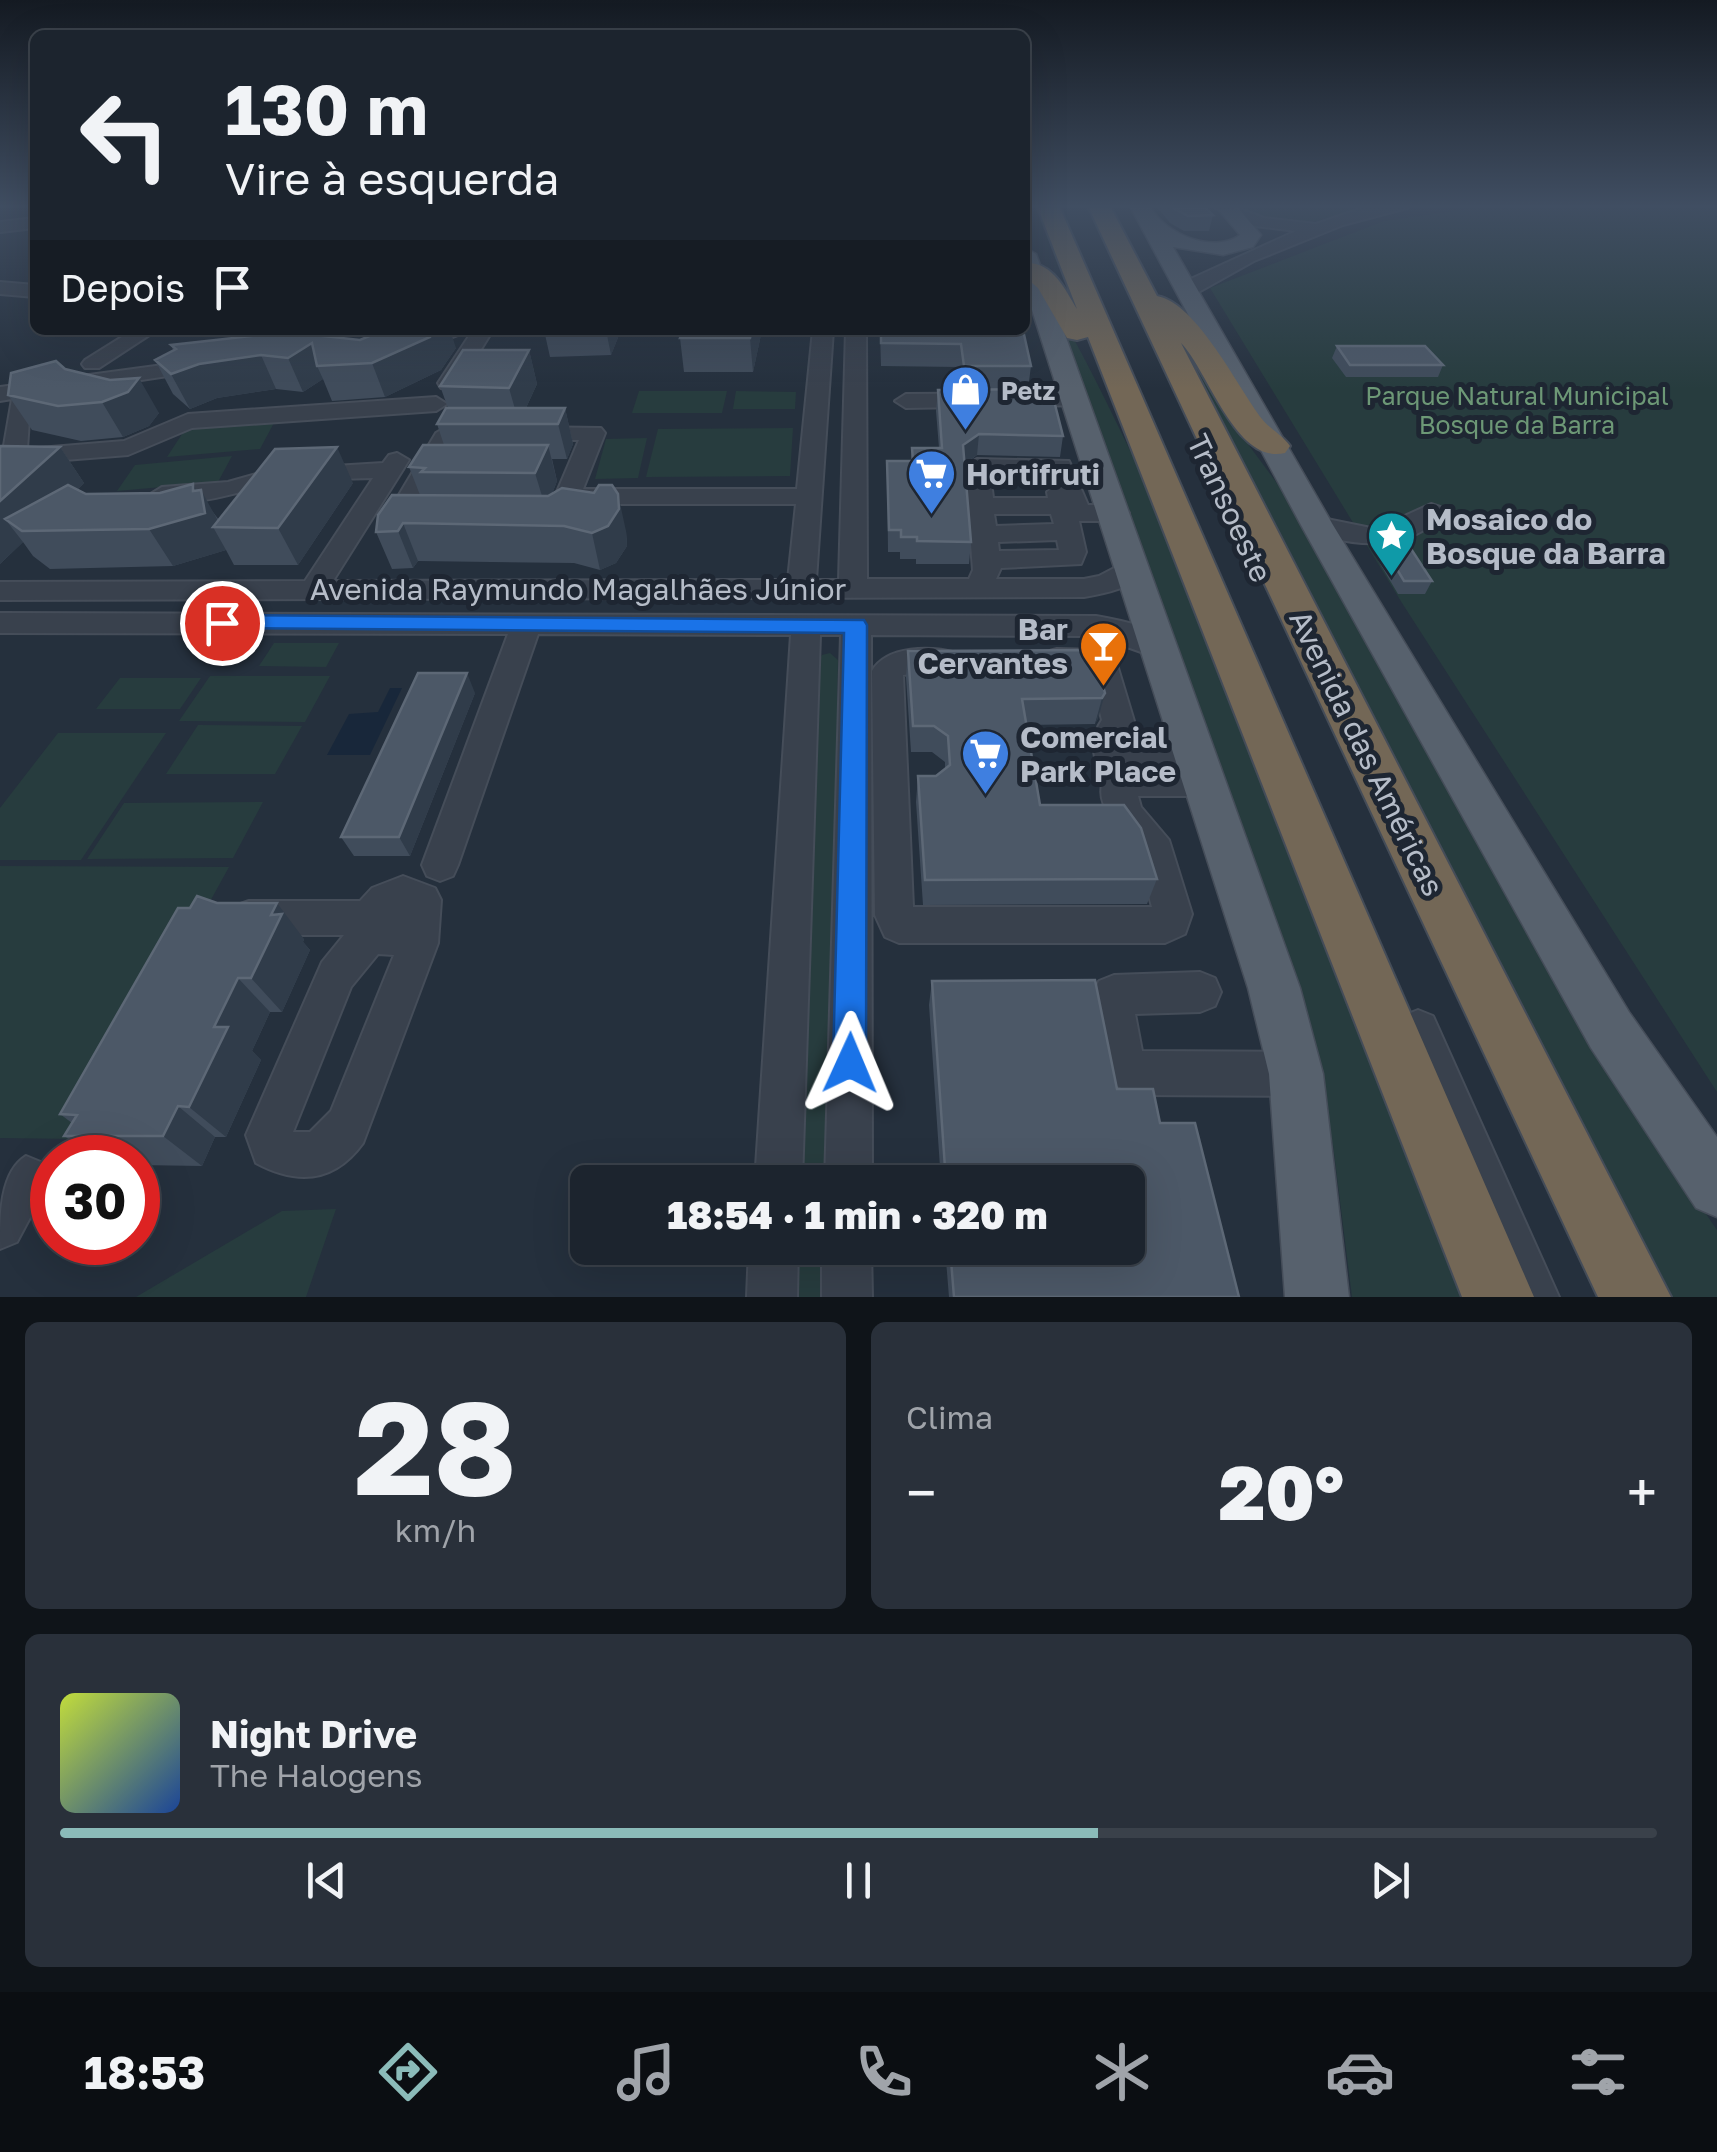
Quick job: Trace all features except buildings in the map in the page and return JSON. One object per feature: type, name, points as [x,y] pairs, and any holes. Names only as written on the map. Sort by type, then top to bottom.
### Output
[{"type":"highway","points":[[1033,269],[1049,284],[1118,394],[1148,464],[1158,472]]},
{"type":"highway","points":[[1074,269],[1498,1297]]},
{"type":"highway","points":[[1129,270],[1202,347],[1252,429],[1273,446]]},
{"type":"highway","name":"Avenida das Américas","points":[[1129,270],[1635,1297]]},
{"type":"main road","name":"Avenida das Américas","points":[[1176,269],[1317,525],[1610,1030],[1717,1186]]},
{"type":"main road","points":[[1030,270],[1116,513],[1274,988],[1296,1074],[1308,1287]]},
{"type":"street","name":"Transoeste","points":[[1086,269],[1534,1297]]},
{"type":"street","name":"Transoeste","points":[[1117,269],[1601,1297]]},
{"type":"street","points":[[1188,290],[1224,269]]},
{"type":"street","points":[[0,288],[30,290]]},
{"type":"street","points":[[9,396],[92,364],[139,335]]},
{"type":"street","points":[[242,343],[300,335]]},
{"type":"street","points":[[262,357],[420,335]]},
{"type":"street","points":[[419,426],[480,335]]},
{"type":"street","points":[[779,1165],[804,606],[824,335]]},
{"type":"street","points":[[848,1165],[856,335]]},
{"type":"street","points":[[92,364],[205,348]]},
{"type":"street","points":[[9,396],[223,363]]},
{"type":"street","points":[[9,396],[14,457],[24,458],[138,445],[188,420],[436,404]]},
{"type":"street","points":[[906,401],[1076,400]]},
{"type":"street","points":[[448,432],[592,434],[568,470],[568,497],[558,521],[396,520],[426,470],[448,432]]},
{"type":"street","points":[[315,588],[398,456],[393,451],[344,454]]},
{"type":"street","points":[[981,625],[977,590],[987,570],[977,466],[1055,464],[1062,470],[1078,513],[1116,513]]},
{"type":"street","points":[[139,497],[230,489],[270,477],[305,473],[391,470]]},
{"type":"street","points":[[426,470],[464,470]]},
{"type":"street","points":[[978,494],[1048,481],[1058,488],[1066,519],[985,547]]},
{"type":"street","points":[[568,497],[810,496]]},
{"type":"street","points":[[653,502],[686,502]]},
{"type":"street","points":[[1317,525],[1358,537],[1392,538],[1430,512]]},
{"type":"street","name":"Avenida Raymundo Magalhães Júnior","points":[[854,608],[977,590],[1084,588],[1106,584],[1134,569]]},
{"type":"street","name":"Avenida Raymundo Magalhães Júnior","points":[[0,590],[315,588],[364,581],[854,608],[981,625],[1096,626],[1117,630],[1161,649]]},
{"type":"street","name":"Avenida Raymundo Magalhães Júnior","points":[[0,623],[528,623],[804,606]]},
{"type":"street","points":[[248,918],[372,925],[383,939],[399,937],[440,866],[528,623]]},
{"type":"street","points":[[979,660],[906,661],[892,665],[888,671],[894,915],[899,925],[1172,922],[1151,840],[1124,814],[1110,733],[1118,720],[1104,666],[1088,660],[1016,660]]},
{"type":"street","points":[[1116,773],[1202,772]]},
{"type":"street","points":[[372,925],[336,975],[269,1135],[272,1148],[290,1158],[312,1156],[328,1148],[347,1127],[418,943],[418,909]]},
{"type":"street","points":[[1200,992],[1114,995],[1111,1000],[1124,1067],[1135,1072],[1296,1074]]},
{"type":"street","points":[[0,1225],[26,1180]]},
{"type":"street","points":[[772,1297],[773,1265]]},
{"type":"street","points":[[847,1265],[847,1297]]},
{"type":"green space","name":"Parque Natural Municipal Bosque da Barra","points":[[1261,269],[1717,269],[1717,1092],[1402,603],[1210,288]]},
{"type":"green space","points":[[1163,316],[1201,357],[1245,440],[1282,490],[1675,1169],[1717,1230],[1717,1297],[1656,1297]]},
{"type":"green space","points":[[1065,332],[1070,332],[1083,356],[1167,523],[1475,1297],[1352,1297],[1333,1145],[1312,1056]]},
{"type":"green space","points":[[639,391],[727,391],[722,413],[632,413]]},
{"type":"green space","points":[[736,391],[796,392],[795,409],[733,409]]},
{"type":"green space","points":[[275,421],[260,449],[167,457],[186,428]]},
{"type":"green space","points":[[793,428],[790,476],[646,477],[658,429]]},
{"type":"green space","points":[[647,438],[638,478],[595,479],[606,439]]},
{"type":"green space","points":[[232,456],[218,482],[117,491],[135,465]]},
{"type":"green space","points":[[274,643],[339,643],[326,667],[259,666]]},
{"type":"green space","points":[[830,653],[838,660],[829,1165],[799,1165],[818,663],[822,655]]},
{"type":"green space","points":[[210,676],[330,676],[305,722],[179,721]]},
{"type":"green space","points":[[120,678],[201,678],[180,709],[96,709]]},
{"type":"green space","points":[[198,725],[302,726],[275,774],[166,774]]},
{"type":"green space","points":[[58,733],[166,733],[81,860],[0,860],[0,808]]},
{"type":"green space","points":[[263,802],[233,858],[87,859],[124,803]]},
{"type":"green space","points":[[0,866],[229,867],[81,1135],[0,1138]]},
{"type":"green space","points":[[336,1209],[306,1297],[136,1297],[282,1211]]},
{"type":"green space","points":[[794,1265],[828,1265],[827,1297],[793,1297]]},
{"type":"water","points":[[390,688],[402,688],[370,755],[327,755],[349,714],[378,712]]},
{"type":"place","name":"Petz","points":[[966,432]]},
{"type":"place","name":"Hortifruti","points":[[931,516]]},
{"type":"place","name":"Mosaico do Bosque da Barra","points":[[1391,578]]},
{"type":"place","name":"Bar Cervantes","points":[[1103,688]]},
{"type":"place","name":"Comercial Park Place","points":[[985,796]]},
{"type":"route","points":[[222,623],[856,625],[850,1063]]}]
